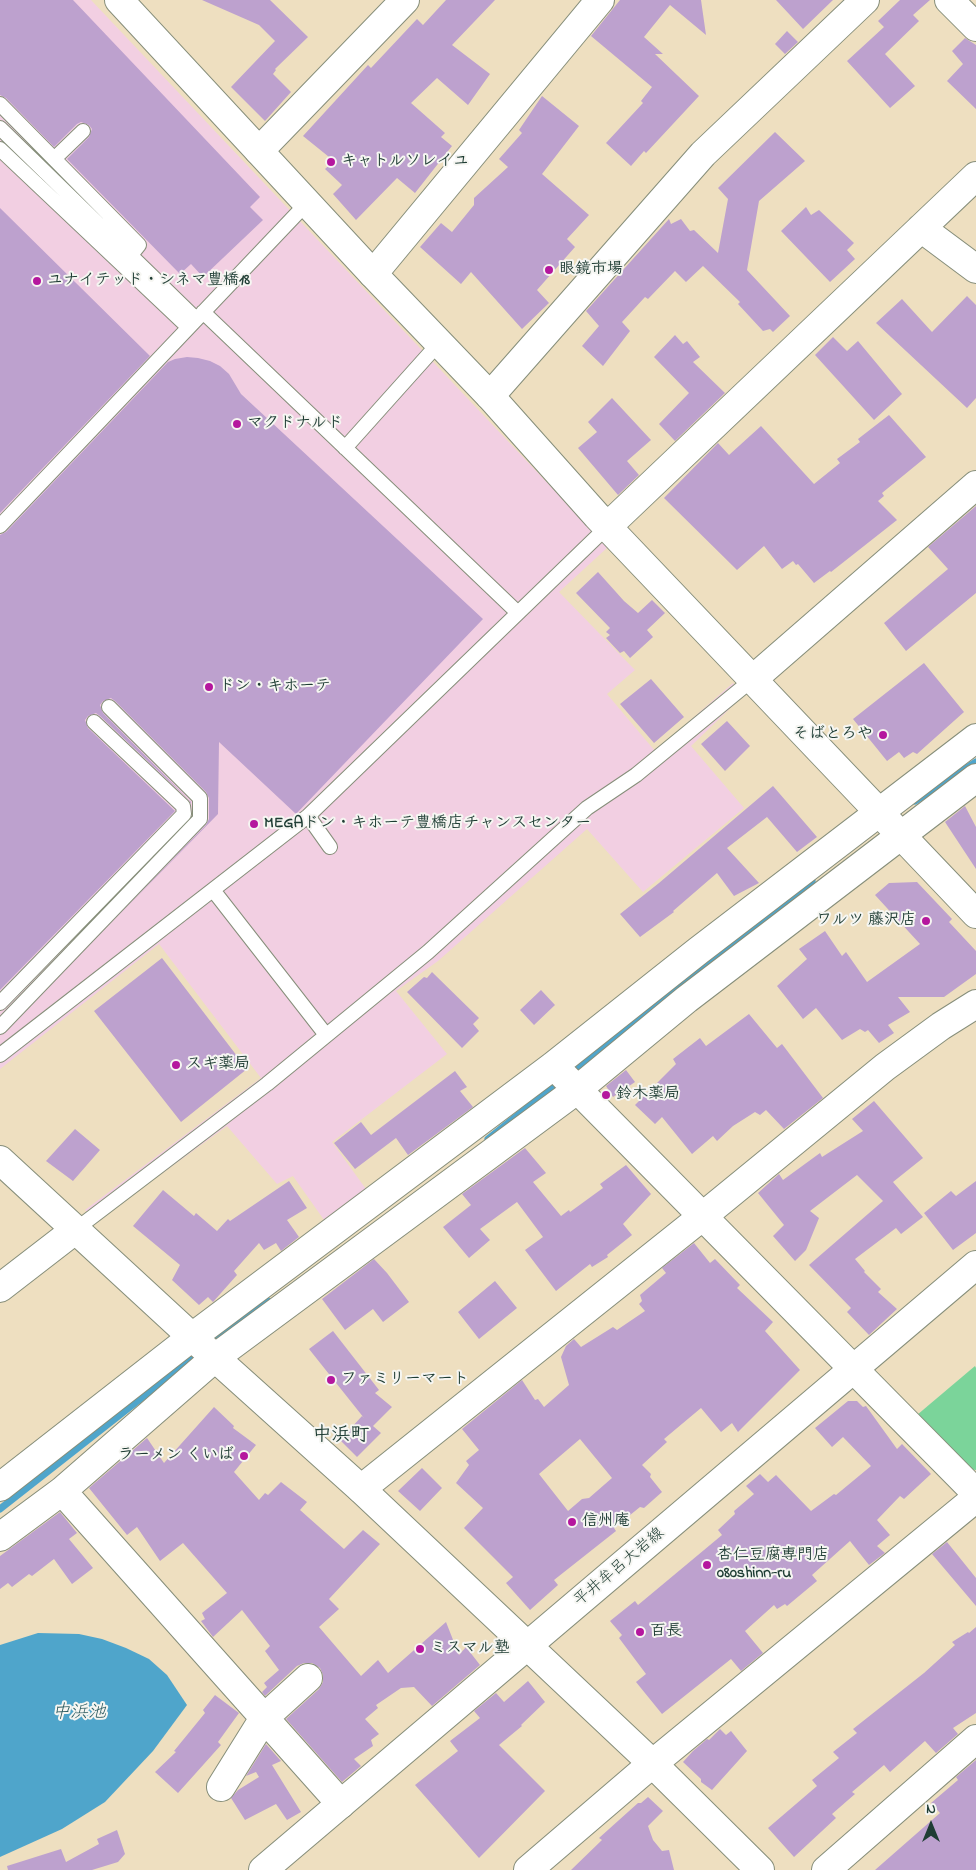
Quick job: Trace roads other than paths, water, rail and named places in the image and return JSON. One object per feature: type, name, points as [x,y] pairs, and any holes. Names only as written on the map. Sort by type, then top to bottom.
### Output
[{"type":"street","points":[[259,151],[405,0]]},
{"type":"street","points":[[373,274],[600,0]]},
{"type":"street","points":[[490,396],[703,154],[865,0]]},
{"type":"street","points":[[949,0],[976,27]]},
{"type":"street","points":[[130,4],[259,151],[490,396],[607,527],[976,914]]},
{"type":"street","points":[[607,527],[976,176]]},
{"type":"street","points":[[921,228],[976,269]]},
{"type":"street","points":[[753,679],[976,485]]},
{"type":"street","points":[[0,1487],[192,1338],[554,1066],[698,950],[976,738]]},
{"type":"street","points":[[0,1537],[62,1492],[216,1357],[578,1089],[687,999],[976,778]]},
{"type":"street","points":[[361,1489],[703,1216],[885,1067],[941,1026],[976,1004]]},
{"type":"street","points":[[554,1066],[976,1493]]},
{"type":"street","points":[[0,1160],[192,1338],[216,1357],[361,1489],[526,1646],[654,1764],[760,1870]]},
{"type":"street","points":[[0,1288],[75,1230]]},
{"type":"street","name":"平井牟呂大岩線","points":[[263,1870],[976,1265]]},
{"type":"street","points":[[62,1492],[341,1804]]},
{"type":"street","points":[[528,1870],[640,1774],[976,1498]]},
{"type":"street","points":[[220,1788],[264,1718],[308,1678]]},
{"type":"street","points":[[826,1870],[976,1739]]},
{"type":"lane","points":[[0,104],[52,161],[131,255],[196,319]]},
{"type":"lane","points":[[0,128],[52,161],[126,232],[139,245],[131,255]]},
{"type":"lane","points":[[52,161],[83,131]]},
{"type":"lane","points":[[0,148],[345,448],[518,613]]},
{"type":"lane","points":[[0,526],[307,203]]},
{"type":"lane","points":[[345,448],[438,343]]},
{"type":"lane","points":[[0,1055],[308,816],[607,527]]},
{"type":"lane","points":[[75,1230],[267,1084],[428,952],[588,808],[636,775],[753,679]]},
{"type":"lane","points":[[0,1027],[200,819],[200,798],[108,707]]},
{"type":"lane","points":[[0,1002],[184,814],[183,806],[94,722]]},
{"type":"lane","points":[[308,816],[330,848]]},
{"type":"lane","points":[[213,890],[326,1035]]},
{"type":"water","name":"中浜池","points":[[38,1633],[79,1634],[102,1639],[149,1659],[167,1675],[187,1705],[153,1751],[105,1802],[62,1829],[0,1857],[0,1645]]},
{"type":"waterway","points":[[915,801],[976,762]]},
{"type":"waterway","points":[[570,1073],[812,881]]},
{"type":"waterway","points":[[488,1139],[562,1080]]},
{"type":"waterway","points":[[208,1345],[268,1301]]},
{"type":"waterway","points":[[0,1509],[200,1352]]},
{"type":"place","name":"キャトルソレイユ","points":[[331,162]]},
{"type":"place","name":"眼鏡市場","points":[[549,270]]},
{"type":"place","name":"ユナイテッド・シネマ豊橋18","points":[[37,281]]},
{"type":"place","name":"マクドナルド","points":[[237,424]]},
{"type":"place","name":"ドン・キホーテ","points":[[209,687]]},
{"type":"place","name":"そばとろや","points":[[883,735]]},
{"type":"place","name":"MEGAドン・キホーテ豊橋店チャンスセンター","points":[[254,824]]},
{"type":"place","name":"ワルツ 藤沢店","points":[[926,921]]},
{"type":"place","name":"スギ薬局","points":[[176,1065]]},
{"type":"place","name":"鈴木薬局","points":[[606,1095]]},
{"type":"place","name":"ファミリーマート","points":[[331,1380]]},
{"type":"place","name":"ラーメン くいば","points":[[244,1456]]},
{"type":"place","name":"信州庵","points":[[572,1522]]},
{"type":"place","name":"杏仁豆腐専門店 080shinn-ru","points":[[707,1565]]},
{"type":"place","name":"百長","points":[[640,1632]]},
{"type":"place","name":"ミスマル塾","points":[[420,1649]]},
{"type":"district","name":"中浜町","points":[[341,1437]]}]
